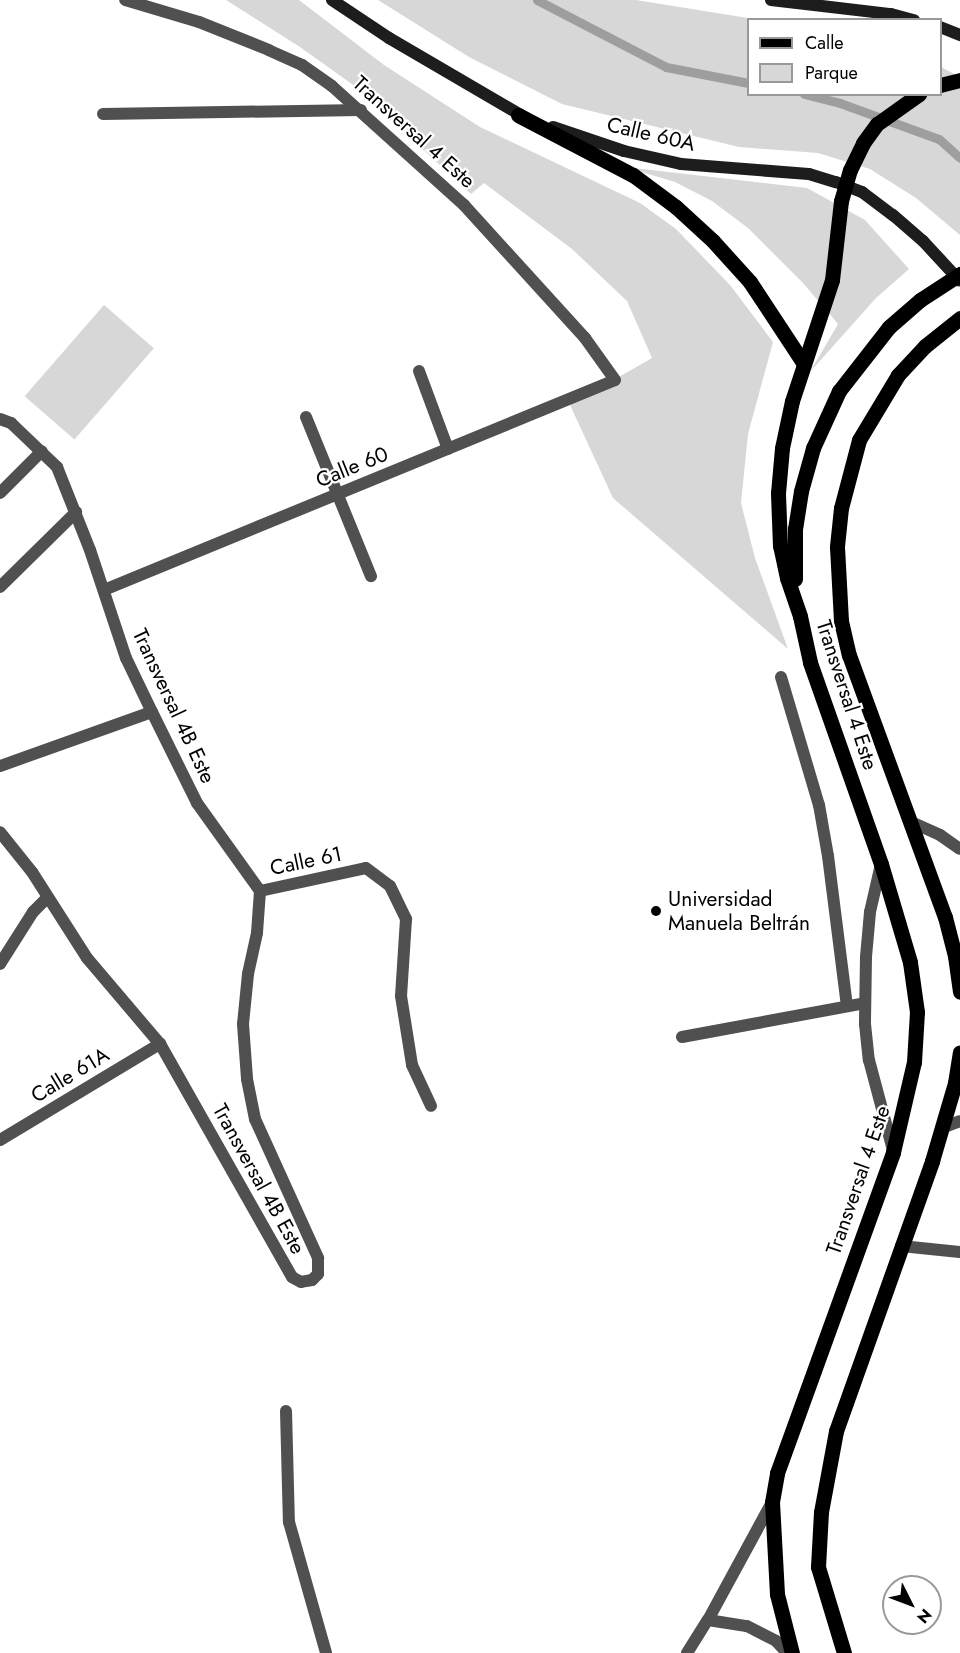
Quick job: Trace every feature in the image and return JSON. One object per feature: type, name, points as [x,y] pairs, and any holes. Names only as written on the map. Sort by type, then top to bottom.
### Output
[{"type":"main road","points":[[942,84],[960,80]]},
{"type":"main road","points":[[800,616],[786,578],[780,546],[778,493],[789,412],[825,307],[836,257],[841,201],[850,170],[877,124],[916,96]]},
{"type":"main road","points":[[518,115],[633,175],[676,207],[713,241],[750,282],[804,364]]},
{"type":"main road","points":[[800,616],[793,561],[801,491],[813,448],[839,391],[866,353],[889,327],[920,300],[960,274]]},
{"type":"main road","name":"Transversal 4 Este","points":[[960,318],[925,346],[898,375],[859,440],[842,508],[837,547],[837,586],[841,621],[849,655],[945,917],[955,956],[960,992]]},
{"type":"main road","name":"Transversal 4 Este","points":[[792,1653],[777,1594],[772,1502],[777,1473],[893,1152],[914,1062],[917,1012],[910,962],[881,864],[810,662],[800,616]]},
{"type":"main road","points":[[844,1653],[818,1567],[820,1512],[836,1431],[942,1128],[960,1052]]},
{"type":"street","name":"Transversal 4 Este","points":[[125,0],[199,22],[302,65],[361,110],[464,205],[585,338],[615,380]]},
{"type":"street","name":"Calle 60A","points":[[332,0],[389,38],[518,115],[624,151],[681,164],[809,174],[861,192],[923,241],[960,281]]},
{"type":"street","points":[[771,0],[891,14],[906,18]]},
{"type":"street","points":[[942,28],[960,35]]},
{"type":"street","points":[[103,114],[361,110]]},
{"type":"street","points":[[419,371],[448,448]]},
{"type":"street","name":"Calle 60","points":[[104,590],[615,380]]},
{"type":"street","points":[[306,417],[371,576]]},
{"type":"street","name":"Transversal 4B Este","points":[[0,419],[11,423],[57,467],[76,512],[126,658],[197,803],[260,891],[257,933],[248,974],[243,1024],[247,1079],[255,1119],[318,1258],[318,1274],[312,1280],[301,1282],[292,1277],[160,1044],[87,958],[32,872],[0,832]]},
{"type":"street","points":[[0,493],[42,451]]},
{"type":"street","points":[[0,587],[76,512]]},
{"type":"street","points":[[781,677],[819,805],[828,856],[847,1006]]},
{"type":"street","points":[[0,766],[152,712]]},
{"type":"street","points":[[911,822],[940,835],[960,849]]},
{"type":"street","points":[[881,864],[870,912],[865,1003],[869,1060],[893,1152]]},
{"type":"street","name":"Calle 61","points":[[260,891],[366,868],[390,886],[406,919],[401,996],[412,1065],[431,1106]]},
{"type":"street","points":[[0,964],[33,912],[47,898]]},
{"type":"street","points":[[682,1037],[865,1003]]},
{"type":"street","name":"Calle 61A","points":[[0,1140],[160,1044]]},
{"type":"street","points":[[942,1128],[960,1121]]},
{"type":"street","points":[[901,1246],[960,1252]]},
{"type":"street","points":[[286,1411],[289,1522],[326,1653]]},
{"type":"street","points":[[687,1653],[708,1620],[772,1502]]},
{"type":"street","points":[[708,1620],[747,1626],[776,1641],[787,1653]]},
{"type":"green space","points":[[226,0],[299,0],[384,65],[480,127],[640,203],[676,229],[730,285],[773,342],[748,434],[741,503],[755,558],[788,649],[613,498],[570,405],[652,358],[627,301],[572,249],[484,183],[471,194],[356,87],[300,47]]},
{"type":"green space","points":[[378,0],[636,0],[748,18],[747,96],[942,96],[942,68],[960,77],[960,235],[916,198],[870,169],[818,153],[739,147],[562,104],[469,57]]},
{"type":"green space","points":[[625,167],[807,188],[865,220],[909,269],[876,298],[810,372],[838,324],[803,283],[748,228],[712,201],[675,182]]},
{"type":"green space","points":[[104,305],[154,348],[74,440],[25,396]]},
{"type":"waterway","points":[[537,0],[666,67],[747,83]]},
{"type":"waterway","points":[[812,96],[840,103],[939,139],[960,158]]},
{"type":"place","name":"Universidad Manuela Beltrán","points":[[656,911]]}]
